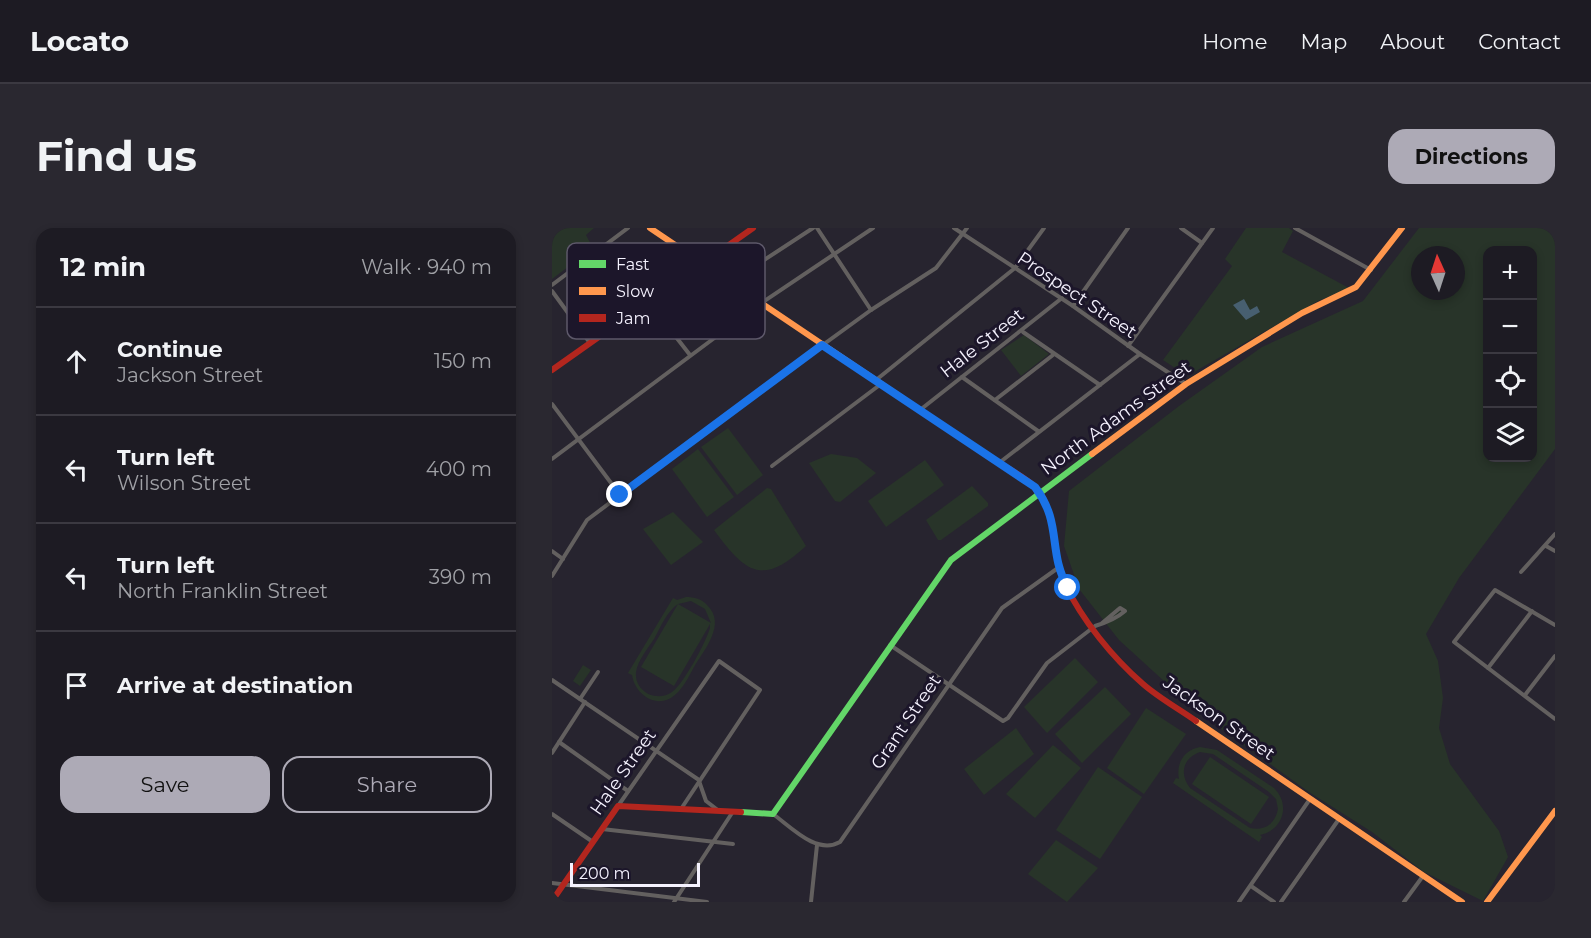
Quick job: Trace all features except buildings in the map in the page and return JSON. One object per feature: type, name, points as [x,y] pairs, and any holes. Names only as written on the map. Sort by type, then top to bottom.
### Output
[{"type":"street","points":[[608,243],[628,228]]},
{"type":"street","points":[[650,228],[672,243]]},
{"type":"street","points":[[731,243],[753,228]]},
{"type":"street","points":[[765,260],[815,228],[871,310]]},
{"type":"street","points":[[765,301],[873,228]]},
{"type":"street","name":"Prospect Street","points":[[954,228],[1062,298],[1128,346],[1186,384]]},
{"type":"street","points":[[552,576],[586,520],[822,345],[936,268],[968,228]]},
{"type":"street","points":[[772,466],[879,382],[1015,268],[1044,228]]},
{"type":"street","points":[[1073,306],[1128,228]]},
{"type":"street","points":[[1181,228],[1202,243]]},
{"type":"street","points":[[1128,346],[1213,228]]},
{"type":"street","points":[[1295,228],[1371,270]]},
{"type":"street","name":"North Adams Street","points":[[773,814],[951,560],[1186,384],[1302,313],[1356,287],[1400,229]]},
{"type":"street","points":[[552,285],[567,274]]},
{"type":"street","points":[[552,291],[567,312]]},
{"type":"street","name":"Hale Street","points":[[920,410],[1023,332],[1062,298]]},
{"type":"street","points":[[765,307],[999,463],[1039,494]]},
{"type":"street","points":[[1023,332],[1053,355],[1100,385]]},
{"type":"street","points":[[587,339],[590,343]]},
{"type":"street","points":[[552,370],[596,339]]},
{"type":"street","points":[[678,339],[690,355]]},
{"type":"street","points":[[552,459],[712,339]]},
{"type":"street","points":[[999,463],[1140,354]]},
{"type":"street","points":[[995,400],[1053,355]]},
{"type":"street","points":[[962,377],[1038,431]]},
{"type":"street","points":[[552,404],[620,495]]},
{"type":"street","name":"Jackson Street","points":[[1039,494],[1053,521],[1058,568],[1068,588],[1144,685],[1462,902]]},
{"type":"street","points":[[1521,573],[1555,534]]},
{"type":"street","points":[[1546,546],[1555,551]]},
{"type":"street","points":[[552,551],[563,559]]},
{"type":"street","name":"Grant Street","points":[[817,845],[831,847],[840,842],[1002,608],[1058,568]]},
{"type":"street","points":[[1555,625],[1495,590],[1454,642],[1555,719]]},
{"type":"street","points":[[890,645],[1003,721],[1008,718],[1047,663],[1120,608],[1125,611],[1098,625]]},
{"type":"street","points":[[1488,668],[1532,611]]},
{"type":"street","points":[[1525,695],[1555,656]]},
{"type":"street","name":"Hale Street","points":[[552,901],[719,661],[760,690],[699,780]]},
{"type":"street","points":[[552,753],[598,672]]},
{"type":"street","points":[[552,680],[699,780],[706,801],[721,813]]},
{"type":"street","points":[[559,742],[628,791]]},
{"type":"street","points":[[681,810],[699,780]]},
{"type":"street","points":[[1239,902],[1310,799]]},
{"type":"street","points":[[618,806],[773,814],[817,845],[811,902]]},
{"type":"street","points":[[1487,902],[1555,811]]},
{"type":"street","points":[[676,900],[732,813]]},
{"type":"street","points":[[552,814],[593,842]]},
{"type":"street","points":[[1281,902],[1340,819]]},
{"type":"street","points":[[602,830],[733,844]]},
{"type":"street","points":[[1404,902],[1423,876]]},
{"type":"street","points":[[552,883],[707,902]]},
{"type":"street","points":[[1251,886],[1274,902]]},
{"type":"green space","points":[[552,228],[594,228],[586,235],[590,243],[567,243],[567,268],[552,279]]},
{"type":"green space","points":[[1246,228],[1289,228],[1293,231],[1282,252],[1349,288],[1318,301],[1187,376],[1163,360],[1232,266],[1225,259]]},
{"type":"green space","points":[[1419,228],[1555,228],[1555,449],[1459,578],[1426,634],[1438,661],[1443,698],[1439,728],[1450,764],[1499,831],[1508,857],[1483,901],[1424,872],[1372,832],[1309,792],[1199,713],[1119,640],[1079,589],[1064,546],[1069,491],[1179,406],[1262,347],[1363,301]]},
{"type":"green space","points":[[1024,335],[1049,354],[1021,376],[1001,350]]},
{"type":"green space","points":[[728,428],[763,475],[737,495],[701,447]]},
{"type":"green space","points":[[698,449],[734,497],[707,517],[672,469]]},
{"type":"green space","points":[[831,454],[857,458],[876,473],[840,502],[835,501],[809,463]]},
{"type":"green space","points":[[925,460],[944,485],[886,527],[868,501]]},
{"type":"green space","points":[[972,486],[988,503],[988,506],[938,540],[926,520]]},
{"type":"green space","points":[[767,488],[771,489],[806,546],[778,567],[756,570],[736,557],[714,530]]},
{"type":"green space","points":[[673,512],[703,542],[671,565],[643,529]]},
{"type":"green space","points":[[692,597],[705,603],[713,612],[714,628],[708,645],[681,688],[669,699],[655,701],[642,694],[632,675],[628,673],[673,598],[677,600]],"holes":[[[691,601],[705,609],[711,623],[678,604]],[[678,604],[641,667],[674,686],[710,624],[708,634],[694,663],[672,692],[659,696],[647,693],[639,685],[636,672],[664,620]]]},
{"type":"green space","points":[[1075,658],[1098,682],[1047,733],[1024,707]]},
{"type":"green space","points":[[583,665],[591,670],[580,686],[573,681]]},
{"type":"green space","points":[[1105,687],[1131,714],[1082,763],[1055,734]]},
{"type":"green space","points":[[1146,708],[1186,734],[1144,794],[1107,768]]},
{"type":"green space","points":[[1016,728],[1034,754],[984,795],[964,769]]},
{"type":"green space","points":[[1053,745],[1081,768],[1035,818],[1006,794]]},
{"type":"green space","points":[[1200,747],[1217,750],[1274,788],[1279,795],[1283,809],[1282,816],[1274,828],[1260,835],[1262,837],[1259,842],[1173,783],[1176,778],[1179,779],[1178,773],[1182,758]],"holes":[[[1200,752],[1213,754],[1276,799],[1278,809],[1272,822],[1265,827],[1250,828],[1190,788],[1184,772],[1186,762]]]},
{"type":"green space","points":[[1210,757],[1269,797],[1251,824],[1192,784]]},
{"type":"green space","points":[[1098,767],[1142,797],[1100,859],[1056,830]]},
{"type":"green space","points":[[1056,840],[1098,868],[1067,902],[1028,874]]},
{"type":"water","points":[[1244,299],[1250,310],[1257,306],[1260,312],[1246,320],[1233,305]]},
{"type":"traffic: fast","points":[[741,812],[773,814],[951,560],[1092,454]]},
{"type":"traffic: slow","points":[[650,228],[672,243]]},
{"type":"traffic: slow","points":[[1092,454],[1186,384],[1302,313],[1356,287],[1402,228]]},
{"type":"traffic: slow","points":[[765,306],[994,460]]},
{"type":"traffic: slow","points":[[1196,721],[1462,902]]},
{"type":"traffic: slow","points":[[1487,902],[1555,811]]},
{"type":"traffic: jam","points":[[732,243],[753,228]]},
{"type":"traffic: jam","points":[[552,370],[596,339]]},
{"type":"traffic: jam","points":[[994,460],[1027,480],[1043,498],[1051,522],[1060,572],[1072,598],[1099,638],[1143,684],[1196,721]]},
{"type":"traffic: jam","points":[[552,901],[618,806],[741,812]]},
{"type":"route","points":[[620,495],[822,345],[1035,487],[1052,517],[1058,568],[1068,588]]}]
